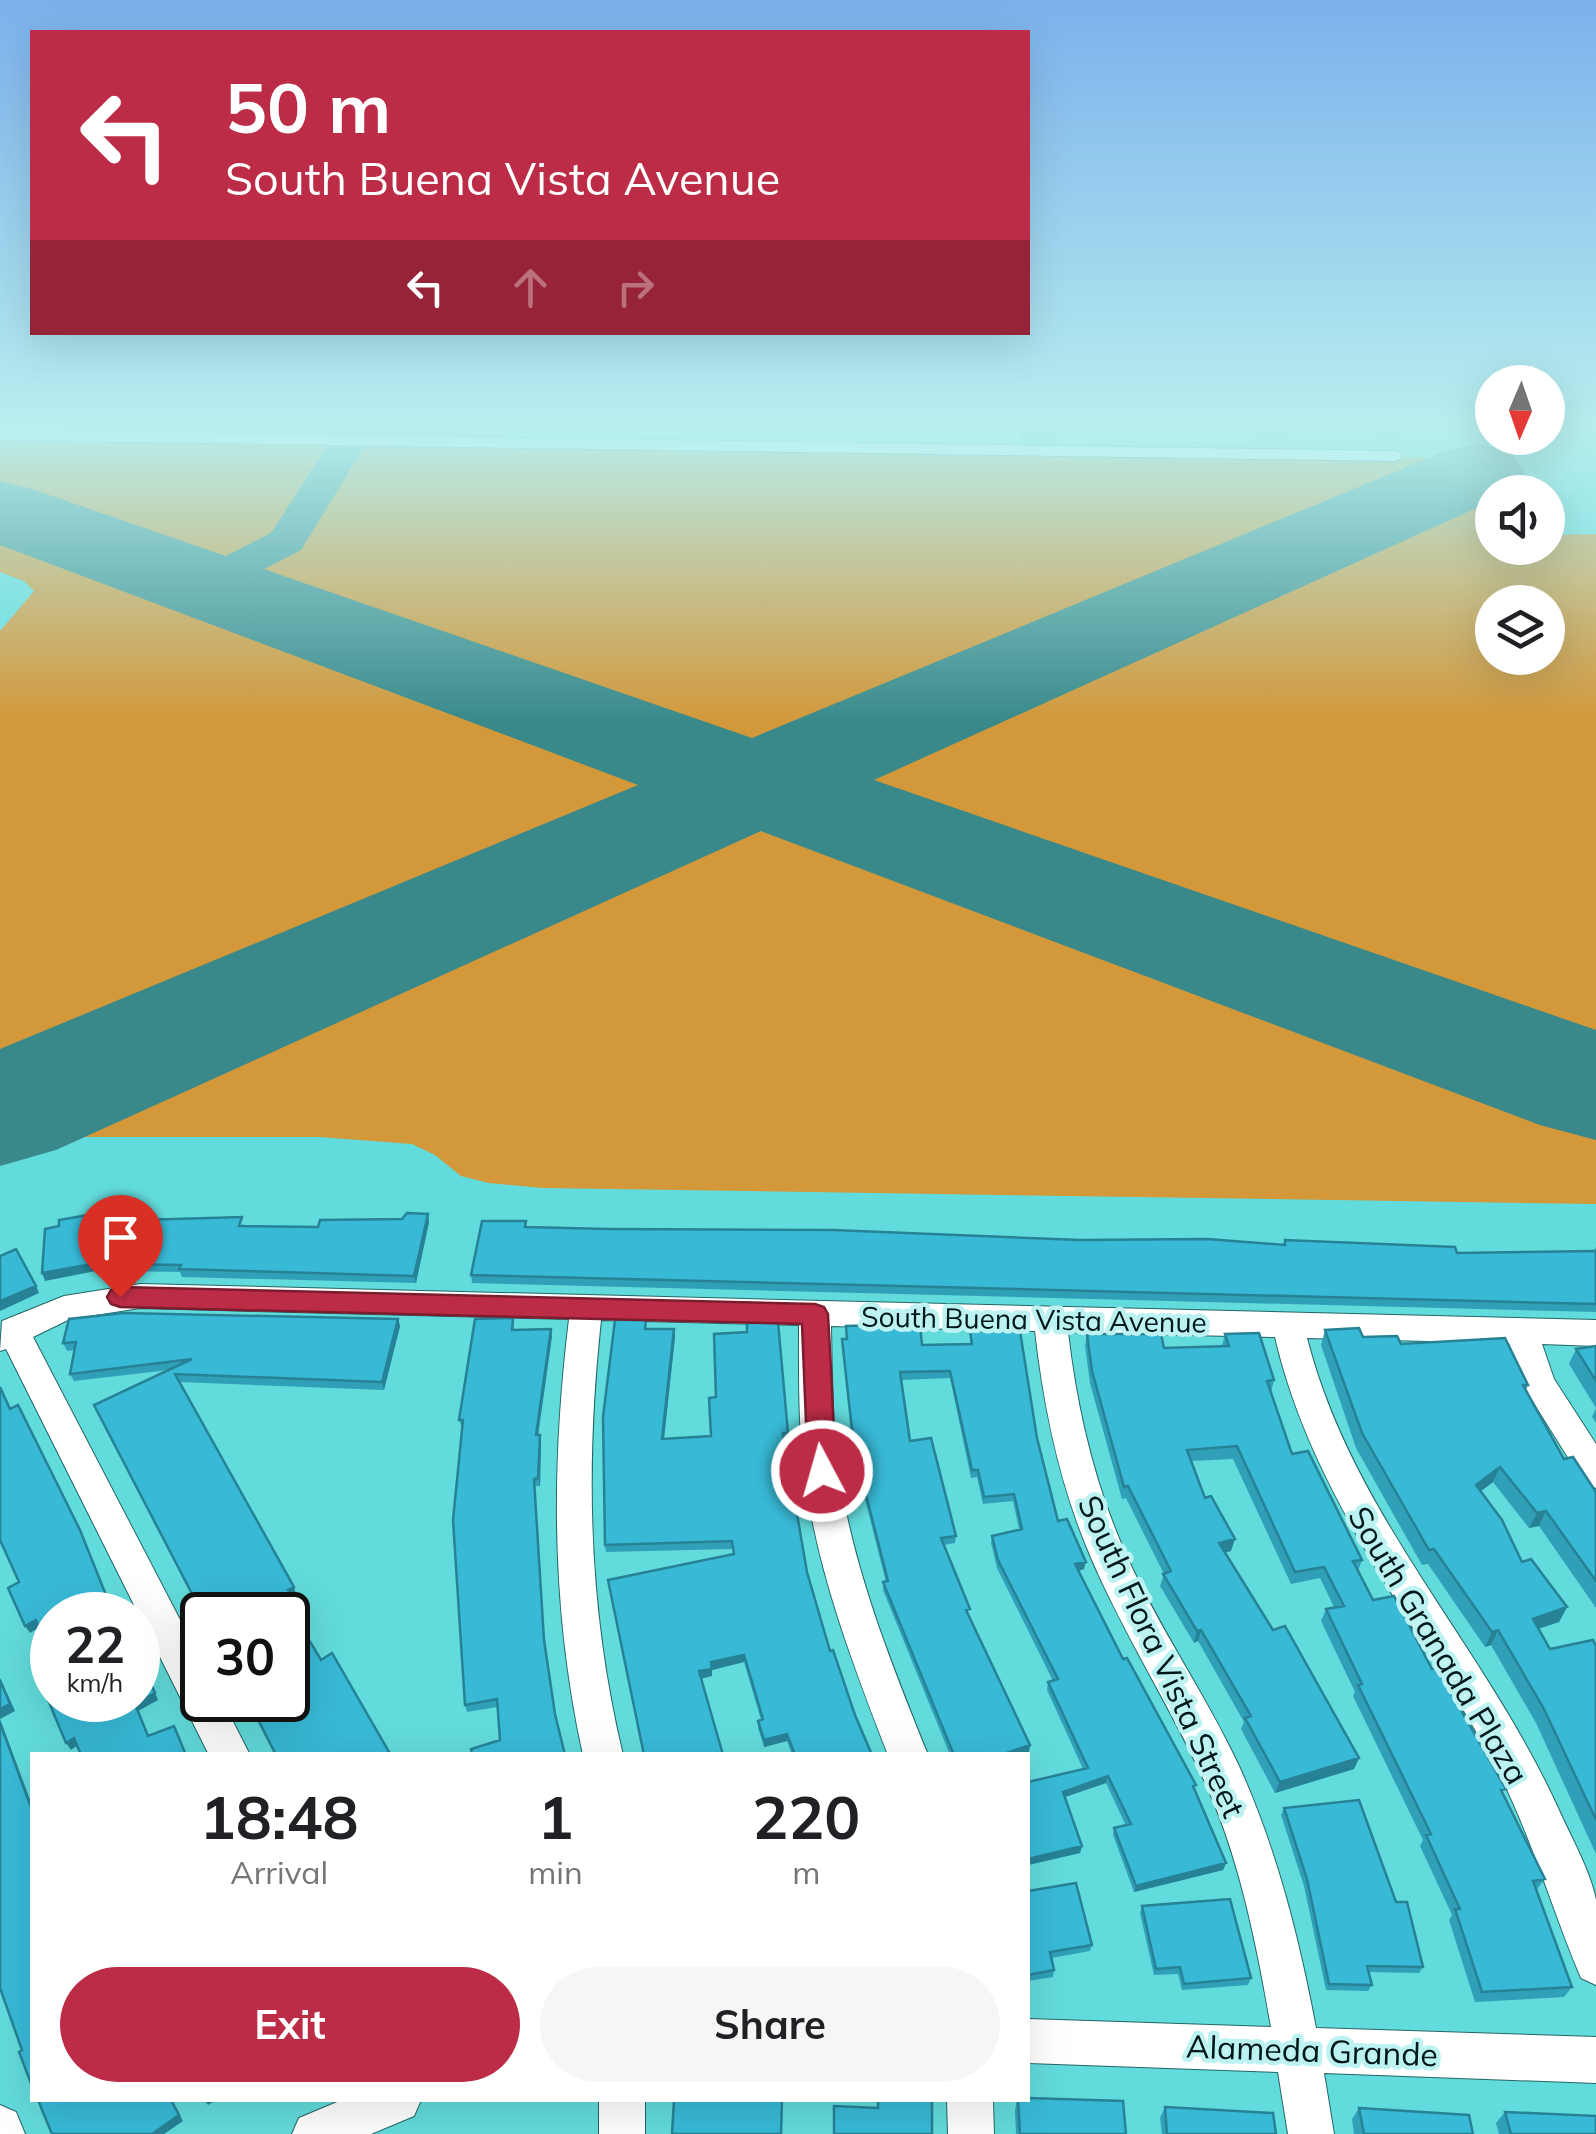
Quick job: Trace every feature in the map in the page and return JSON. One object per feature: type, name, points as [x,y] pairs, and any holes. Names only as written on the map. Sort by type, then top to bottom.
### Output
[{"type":"street","name":"South Buena Vista Avenue","points":[[7,1334],[64,1308],[120,1297],[1596,1333]]},
{"type":"street","points":[[586,1308],[572,1413],[571,1520],[582,1642],[602,1752]]},
{"type":"street","points":[[815,1314],[818,1444],[831,1524],[862,1639],[907,1752]]},
{"type":"street","name":"South Flora Vista Street","points":[[1050,1320],[1059,1404],[1089,1507],[1111,1562],[1199,1727],[1237,1811],[1265,1896],[1311,2134]]},
{"type":"street","name":"South Granada Plaza","points":[[1288,1325],[1305,1398],[1335,1470],[1510,1754],[1565,1875],[1596,1963]]},
{"type":"street","points":[[1520,1331],[1539,1383],[1596,1473]]},
{"type":"street","points":[[7,1334],[228,1752]]},
{"type":"street","name":"Alameda Grande","points":[[1030,2041],[1596,2060]]},
{"type":"street","points":[[622,2102],[622,2134]]},
{"type":"street","points":[[970,2102],[972,2134]]},
{"type":"street","points":[[316,2134],[376,2104]]},
{"type":"shaded area","points":[[0,525],[1475,525],[1475,565],[1565,565],[1565,535],[1596,534],[1596,1204],[543,1188],[461,1176],[435,1155],[412,1144],[320,1137],[0,1137],[0,631],[34,591],[24,581],[0,572]]},
{"type":"building","points":[[105,1212],[103,1262],[42,1273],[45,1229],[59,1226],[59,1220]]},
{"type":"building","points":[[407,1213],[428,1214],[414,1276],[121,1264],[140,1220],[242,1217],[239,1226],[318,1227],[320,1220],[402,1219]]},
{"type":"building","points":[[482,1221],[526,1221],[525,1227],[833,1230],[1080,1240],[1207,1239],[1285,1245],[1285,1240],[1455,1247],[1457,1253],[1596,1251],[1596,1304],[471,1275]]},
{"type":"building","points":[[16,1249],[36,1286],[0,1301],[0,1256]]},
{"type":"building","points":[[123,1313],[398,1319],[382,1382],[175,1374],[294,1587],[289,1592],[191,1592],[94,1405],[192,1359],[70,1374],[76,1342],[63,1343],[69,1319]]},
{"type":"building","points":[[513,1318],[512,1330],[551,1329],[536,1435],[540,1435],[538,1478],[534,1479],[544,1640],[564,1752],[472,1752],[500,1740],[497,1699],[465,1705],[453,1520],[463,1420],[459,1420],[475,1319]]},
{"type":"building","points":[[615,1320],[646,1320],[645,1329],[674,1329],[662,1439],[711,1436],[709,1398],[716,1397],[714,1334],[747,1332],[747,1323],[778,1322],[788,1433],[783,1433],[807,1572],[830,1651],[833,1650],[871,1752],[794,1752],[787,1734],[764,1740],[758,1721],[763,1719],[744,1655],[711,1662],[712,1669],[699,1671],[722,1752],[643,1752],[608,1580],[734,1554],[732,1541],[605,1545],[603,1417]]},
{"type":"building","points":[[920,1324],[922,1345],[972,1344],[970,1331],[1020,1331],[1037,1438],[1058,1521],[1067,1519],[1086,1562],[1075,1564],[1123,1659],[1127,1658],[1196,1785],[1193,1786],[1226,1863],[1136,1886],[1114,1828],[1131,1824],[1108,1776],[1063,1792],[1082,1846],[1030,1859],[1030,1782],[1088,1768],[1048,1682],[1058,1679],[998,1560],[992,1536],[1022,1529],[1014,1494],[984,1497],[978,1470],[972,1470],[950,1371],[900,1372],[910,1441],[931,1438],[956,1536],[941,1538],[970,1609],[966,1610],[1030,1745],[1010,1752],[953,1752],[883,1582],[888,1581],[854,1448],[842,1339],[847,1339],[846,1326]]},
{"type":"building","points":[[1359,1328],[1363,1337],[1397,1336],[1401,1344],[1505,1338],[1528,1385],[1523,1385],[1564,1459],[1573,1457],[1596,1492],[1596,1581],[1546,1511],[1537,1513],[1500,1467],[1476,1485],[1502,1520],[1522,1562],[1531,1559],[1567,1607],[1533,1619],[1550,1649],[1593,1640],[1596,1646],[1596,1820],[1544,1709],[1498,1630],[1492,1632],[1434,1549],[1429,1550],[1362,1433],[1325,1330]]},
{"type":"building","points":[[1259,1333],[1274,1380],[1267,1381],[1292,1454],[1308,1451],[1362,1560],[1353,1561],[1373,1600],[1394,1596],[1432,1669],[1437,1668],[1506,1789],[1501,1790],[1545,1879],[1533,1881],[1572,1987],[1482,1992],[1455,1909],[1460,1909],[1426,1835],[1431,1834],[1358,1685],[1362,1684],[1326,1609],[1344,1606],[1324,1567],[1295,1572],[1237,1446],[1187,1450],[1205,1498],[1211,1496],[1235,1539],[1219,1543],[1273,1630],[1285,1626],[1359,1758],[1280,1782],[1245,1718],[1251,1716],[1163,1574],[1171,1571],[1128,1486],[1124,1487],[1092,1371],[1087,1334],[1161,1334],[1164,1348],[1229,1346],[1225,1334]]},
{"type":"building","points":[[1596,1346],[1596,1381],[1576,1349]]},
{"type":"building","points":[[0,1387],[10,1409],[18,1405],[80,1530],[105,1592],[30,1592],[30,1623],[25,1626],[8,1588],[19,1582],[0,1540]]},
{"type":"building","points":[[310,1642],[321,1660],[332,1653],[389,1752],[274,1752],[259,1722],[310,1722]]},
{"type":"building","points":[[0,1680],[10,1704],[0,1709]]},
{"type":"building","points":[[57,1722],[142,1722],[148,1736],[174,1726],[185,1752],[80,1752],[74,1738],[66,1743]]},
{"type":"building","points":[[0,1723],[30,1805],[30,2081],[0,1988]]},
{"type":"building","points":[[1359,1800],[1396,1902],[1407,1902],[1423,1967],[1367,1966],[1372,1985],[1329,1984],[1307,1879],[1284,1808]]},
{"type":"building","points":[[1076,1883],[1092,1945],[1050,1952],[1054,1970],[1030,1975],[1030,1891]]},
{"type":"building","points":[[1230,1899],[1251,1978],[1184,1984],[1180,1967],[1156,1969],[1142,1906]]},
{"type":"building","points":[[1030,2098],[1123,2101],[1126,2134],[1020,2134],[1018,2102],[1030,2102]]},
{"type":"building","points":[[39,2102],[172,2102],[179,2115],[152,2134],[52,2134]]},
{"type":"building","points":[[674,2102],[782,2102],[781,2134],[672,2134]]},
{"type":"building","points":[[878,2102],[932,2102],[932,2134],[834,2134],[834,2106],[878,2108]]},
{"type":"building","points":[[1165,2107],[1273,2113],[1276,2134],[1167,2134]]},
{"type":"building","points":[[1359,2108],[1469,2115],[1473,2134],[1364,2134]]},
{"type":"building","points":[[1505,2112],[1596,2116],[1596,2134],[1511,2134]]},
{"type":"taxiway","points":[[203,584],[286,541],[296,525]]},
{"type":"runway","points":[[38,525],[756,784]]},
{"type":"runway","points":[[756,784],[1355,525]]},
{"type":"runway","points":[[0,1111],[756,784]]},
{"type":"runway","points":[[756,784],[1596,1087]]},
{"type":"route","points":[[120,1297],[815,1314],[822,1471]]}]
